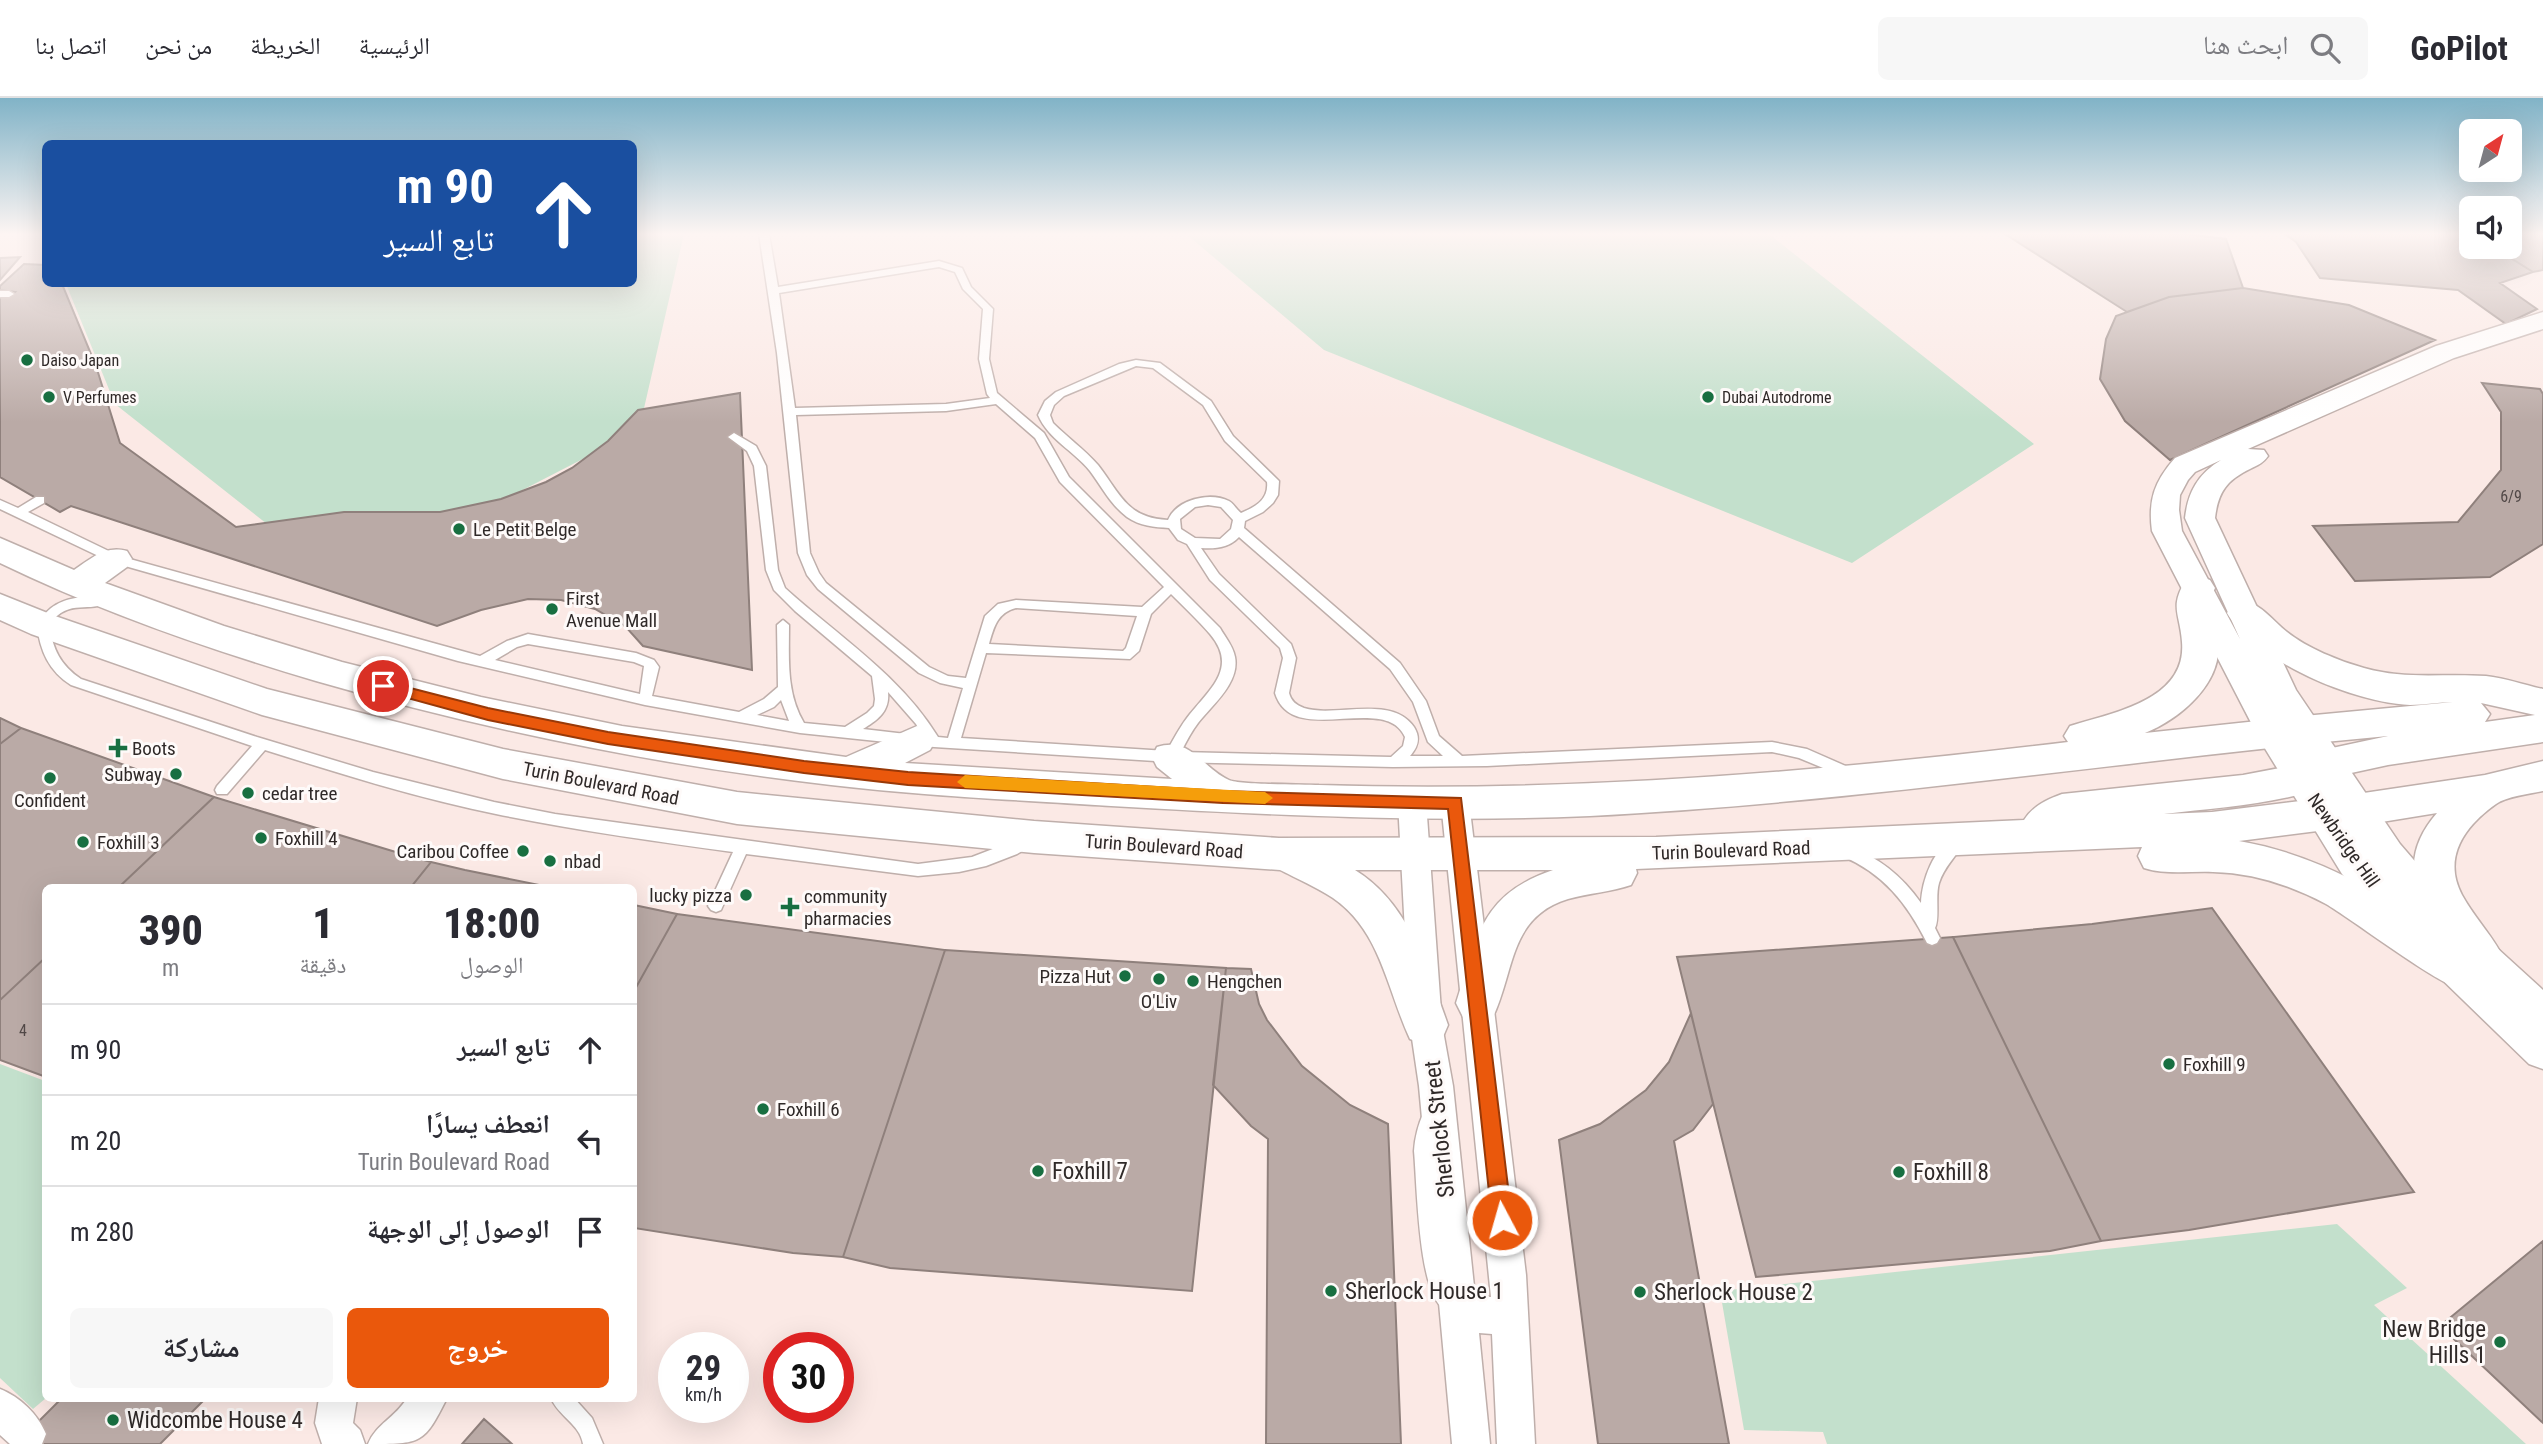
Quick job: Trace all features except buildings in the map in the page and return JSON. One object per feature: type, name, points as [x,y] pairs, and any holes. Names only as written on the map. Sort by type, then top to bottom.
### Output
[{"type":"main road","points":[[0,549],[75,586],[267,654],[488,714],[608,738],[908,778],[1223,797],[1412,802],[1642,797],[1862,780],[2039,762],[2543,705]]},
{"type":"main road","points":[[75,586],[115,559]]},
{"type":"main road","points":[[2039,762],[2045,751],[2056,744],[2139,721],[2158,711],[2181,692],[2200,657],[2200,637],[2192,608],[2192,600],[2198,588]]},
{"type":"main road","name":"Turin Boulevard Road","points":[[0,606],[43,625],[262,701],[517,767],[737,808],[1034,837],[1279,854],[1656,853],[2212,828],[2485,790],[2543,776]]},
{"type":"main road","points":[[2245,613],[2275,642],[2298,656],[2356,680],[2409,691],[2452,688],[2490,690],[2543,705]]},
{"type":"main road","points":[[2469,965],[2351,897],[2282,867],[2240,858],[2104,855],[2036,835],[2044,822],[2062,810],[2243,790],[2362,756],[2543,728]]},
{"type":"main road","points":[[2289,732],[2314,771],[2315,784],[2342,812]]},
{"type":"main road","points":[[850,772],[934,742]]},
{"type":"main road","points":[[1171,757],[1223,797]]},
{"type":"main road","points":[[737,808],[731,799],[730,788],[744,780],[862,794],[879,793],[908,778]]},
{"type":"main road","points":[[2469,965],[2442,896],[2434,862],[2442,835],[2485,790]]},
{"type":"main road","points":[[1478,1003],[1508,918],[1523,904],[1537,894],[1568,880],[1627,871],[1644,864],[1656,853]]},
{"type":"main road","points":[[1279,854],[1324,870],[1350,886],[1372,906],[1397,944],[1426,1025]]},
{"type":"street","points":[[2289,732],[2198,588],[2167,531],[2163,505],[2166,486],[2185,465],[2445,352],[2543,320]]},
{"type":"street","points":[[2289,732],[2282,695],[2200,518],[2201,499],[2218,473],[2254,456],[2456,371],[2543,338]]},
{"type":"street","name":"Sherlock Street","points":[[1412,802],[1426,1025],[1437,1105],[1471,1444]]},
{"type":"street","points":[[1455,802],[1510,1316],[1517,1444]]},
{"type":"street","name":"Newbridge Hill","points":[[2342,812],[2355,863],[2376,888],[2469,965],[2543,1015]]},
{"type":"street","name":"Newbridge Hill","points":[[2469,965],[2543,1051]]},
{"type":"street","points":[[1458,1314],[1510,1316]]},
{"type":"street","points":[[337,1402],[333,1416],[335,1430],[342,1443]]},
{"type":"street","points":[[387,1444],[413,1424],[426,1402]]},
{"type":"street","points":[[0,1408],[27,1434]]},
{"type":"lane","points":[[776,297],[791,412],[804,553],[813,575],[822,586],[924,670],[945,680],[970,684]]},
{"type":"lane","points":[[976,297],[988,309],[984,359],[989,387],[997,400],[1040,436],[1058,472],[1215,631],[1227,652],[1228,678],[1189,725],[1171,757]]},
{"type":"lane","points":[[1174,524],[1142,519],[1111,495],[1093,467],[1048,425],[1044,415],[1049,403],[1060,394],[1129,364],[1143,362],[1162,368],[1207,403],[1229,438],[1273,481],[1274,493],[1266,504],[1239,525],[1220,543],[1193,544],[1179,536],[1174,524],[1178,512],[1208,501],[1225,504],[1239,525],[1395,666],[1412,689],[1439,746],[1460,760]]},
{"type":"lane","points":[[791,412],[851,408],[941,410],[997,400]]},
{"type":"lane","points":[[734,437],[752,449],[760,466],[772,570],[780,590],[916,713],[934,742]]},
{"type":"lane","points":[[18,513],[40,500]]},
{"type":"lane","points":[[0,504],[115,559],[481,662],[645,700],[800,728],[934,742],[1171,757],[1394,762],[1772,747],[1802,753],[1862,780]]},
{"type":"lane","points":[[1193,544],[1214,578],[1284,644],[1290,660],[1281,694],[1291,708],[1311,714],[1377,714],[1400,721],[1425,716]]},
{"type":"lane","points":[[981,648],[1125,656],[1132,651],[1145,612],[1171,587]]},
{"type":"lane","points":[[123,603],[84,600],[71,602],[52,612],[43,625],[47,650],[57,669],[76,682],[261,745],[363,774],[553,819],[918,870],[938,869],[998,856],[1034,837]]},
{"type":"lane","points":[[934,742],[970,684],[992,614],[1009,605],[1145,612]]},
{"type":"lane","points":[[783,625],[783,690],[786,703],[800,728]]},
{"type":"lane","points":[[481,662],[512,644],[528,639],[636,658],[652,667],[645,700]]},
{"type":"lane","points":[[847,733],[876,713],[882,705],[884,696],[878,677]]},
{"type":"lane","points":[[739,717],[769,704],[783,690]]},
{"type":"lane","points":[[1394,762],[1408,750],[1412,742],[1411,735],[1400,721]]},
{"type":"lane","points":[[222,790],[261,745]]},
{"type":"lane","points":[[1832,847],[1859,856],[1884,872],[1905,892],[1921,914],[1933,938],[1928,914],[1928,891],[1934,870],[1961,839]]},
{"type":"lane","points":[[716,906],[742,847]]},
{"type":"lane","points":[[1437,1105],[1425,1127],[1423,1139],[1433,1268],[1441,1292],[1458,1314]]},
{"type":"lane","points":[[564,1402],[593,1436],[593,1444]]},
{"type":"green space","points":[[71,297],[670,297],[639,430],[476,514],[267,524],[115,404]]},
{"type":"green space","name":"Dubai Autodrome","points":[[1261,297],[1848,297],[2034,444],[1852,563],[1324,350]]},
{"type":"green space","points":[[0,1064],[42,1080],[42,1401],[33,1409],[0,1378]]},
{"type":"green space","points":[[2337,1224],[2407,1288],[2374,1305],[2526,1444],[1827,1444],[1823,1432],[1744,1430],[1720,1291]]},
{"type":"slow traffic","points":[[965,782],[1265,798]]},
{"type":"place","name":"Daiso Japan","points":[[27,360]]},
{"type":"place","name":"V Perfumes","points":[[49,397]]},
{"type":"place","name":"Dubai Autodrome","points":[[1708,397]]},
{"type":"place","name":"Le Petit Belge","points":[[459,529]]},
{"type":"place","name":"First Avenue Mall","points":[[552,609]]},
{"type":"place","name":"Boots","points":[[118,748]]},
{"type":"place","name":"Subway","points":[[176,774]]},
{"type":"place","name":"Confident","points":[[50,778]]},
{"type":"place","name":"cedar tree","points":[[248,793]]},
{"type":"place","name":"Foxhill 4","points":[[261,838]]},
{"type":"place","name":"Foxhill 3","points":[[83,842]]},
{"type":"place","name":"Caribou Coffee","points":[[523,851]]},
{"type":"place","name":"nbad","points":[[550,861]]},
{"type":"place","name":"lucky pizza","points":[[746,895]]},
{"type":"place","name":"community pharmacies","points":[[790,907]]},
{"type":"place","name":"Pizza Hut","points":[[1125,976]]},
{"type":"place","name":"O'Liv","points":[[1159,979]]},
{"type":"place","name":"Hengchen","points":[[1193,981]]},
{"type":"place","name":"Foxhill 9","points":[[2169,1064]]},
{"type":"place","name":"Foxhill 6","points":[[763,1109]]},
{"type":"place","name":"Foxhill 7","points":[[1038,1171]]},
{"type":"place","name":"Foxhill 8","points":[[1899,1172]]},
{"type":"place","name":"Sherlock House 1","points":[[1331,1291]]},
{"type":"place","name":"Sherlock House 2","points":[[1640,1292]]},
{"type":"place","name":"New Bridge Hills 1","points":[[2500,1342]]},
{"type":"place","name":"Widcombe House 4","points":[[113,1420]]},
{"type":"route","points":[[383,686],[552,728],[804,767],[908,778],[1223,797],[1455,802],[1502,1220]]}]
